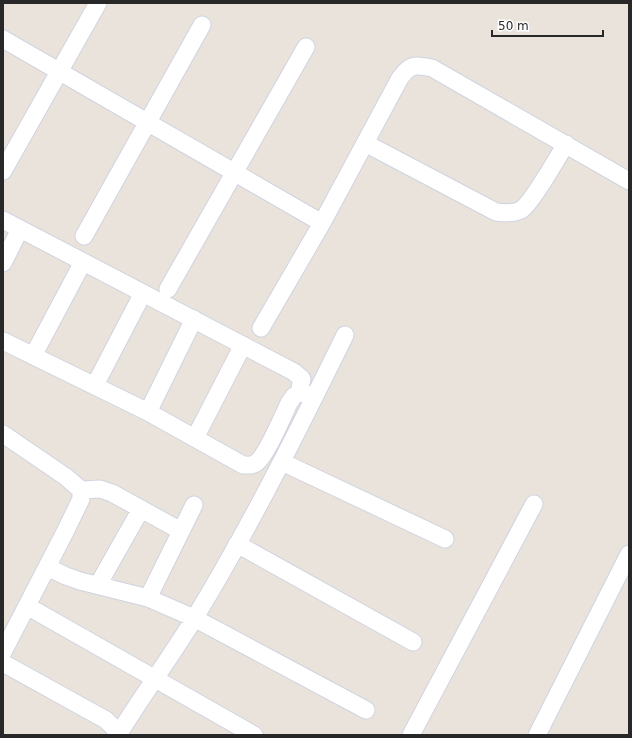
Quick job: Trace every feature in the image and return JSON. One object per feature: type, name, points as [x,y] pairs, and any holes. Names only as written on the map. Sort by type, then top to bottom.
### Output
[{"type":"street","points":[[3,171],[98,3]]},
{"type":"street","points":[[84,236],[202,25]]},
{"type":"street","points":[[3,39],[322,223]]},
{"type":"street","points":[[168,289],[306,47]]},
{"type":"street","points":[[261,328],[322,223],[400,78],[407,68],[417,65],[432,68],[629,181]]},
{"type":"street","points":[[365,143],[496,212],[510,213],[521,210],[532,197],[566,144]]},
{"type":"street","points":[[3,220],[294,372],[302,379],[307,395]]},
{"type":"street","points":[[3,263],[20,229]]},
{"type":"street","points":[[33,356],[83,262]]},
{"type":"street","points":[[95,385],[143,293]]},
{"type":"street","points":[[148,412],[194,319]]},
{"type":"street","points":[[3,663],[106,720],[120,734],[194,618],[237,544],[282,462],[307,395],[345,335]]},
{"type":"street","points":[[3,341],[148,412],[243,465],[251,466],[263,455],[294,396],[307,395]]},
{"type":"street","points":[[195,438],[243,345]]},
{"type":"street","points":[[3,434],[66,477],[81,490],[100,488],[112,493],[181,531]]},
{"type":"street","points":[[282,462],[445,539]]},
{"type":"street","points":[[3,652],[81,498],[81,490]]},
{"type":"street","points":[[411,735],[534,504]]},
{"type":"street","points":[[148,598],[194,505]]},
{"type":"street","points":[[98,585],[141,509]]},
{"type":"street","points":[[237,544],[413,642]]},
{"type":"street","points":[[538,735],[629,554]]},
{"type":"street","points":[[47,566],[66,576],[148,598],[194,618],[366,710]]},
{"type":"street","points":[[27,606],[254,735]]}]
